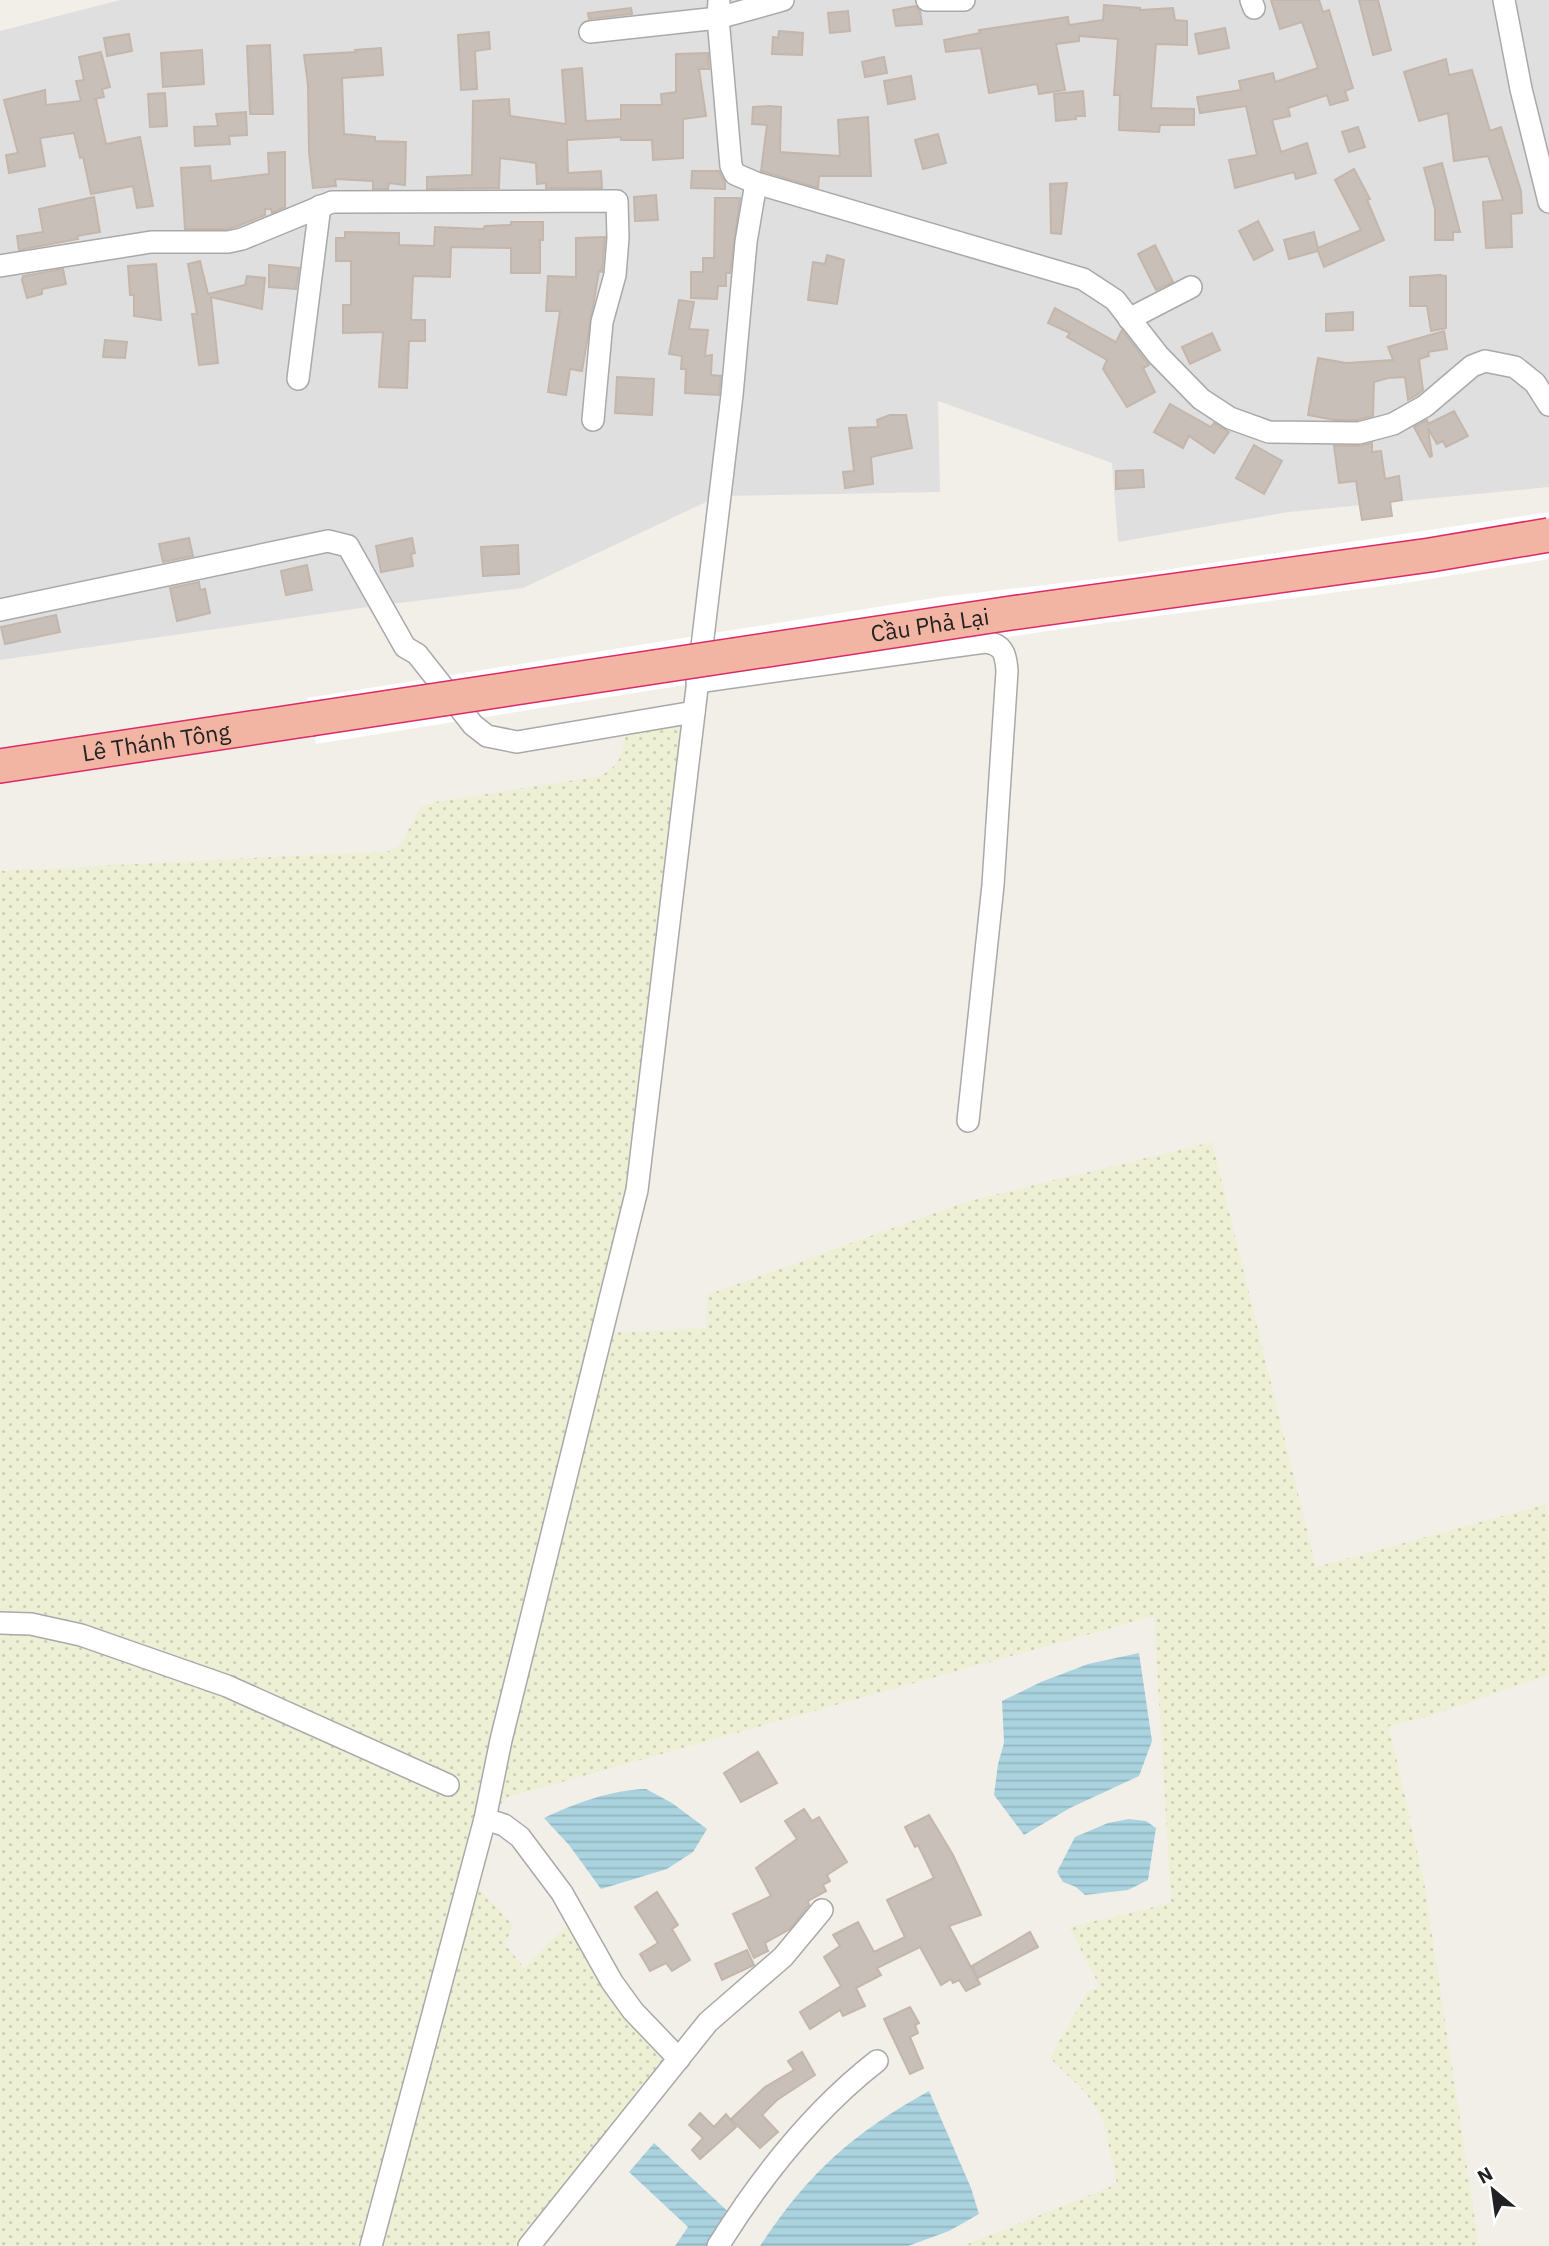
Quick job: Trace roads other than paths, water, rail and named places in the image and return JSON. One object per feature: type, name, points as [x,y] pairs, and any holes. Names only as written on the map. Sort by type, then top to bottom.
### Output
[{"type":"highway","name":"Cầu Phả Lại","points":[[311,719],[1011,613],[1549,536]]},
{"type":"highway","name":"Lê Thánh Tông","points":[[0,766],[311,719]]},
{"type":"street","points":[[590,32],[783,0]]},
{"type":"street","points":[[927,0],[964,0]]},
{"type":"street","points":[[1504,0],[1521,89],[1549,202]]},
{"type":"street","points":[[719,9],[731,169],[735,174],[756,183],[1083,279],[1115,300],[1158,355],[1201,399],[1230,418],[1269,432],[1359,433],[1393,424],[1425,406],[1472,366],[1485,361],[1515,367],[1535,383],[1549,405]]},
{"type":"street","points":[[371,2246],[485,1819],[637,1190],[742,303],[746,242],[756,183]]},
{"type":"street","points":[[0,266],[151,242],[228,242],[242,239],[320,206],[349,201],[617,201],[618,237],[614,275],[601,322],[593,420]]},
{"type":"street","points":[[298,379],[320,206]]},
{"type":"street","points":[[1129,319],[1191,287]]},
{"type":"street","points":[[0,610],[328,541],[348,546],[405,647],[417,654],[473,725],[487,736],[517,742],[694,712]]},
{"type":"street","points":[[697,682],[985,642],[1002,648],[1006,656],[1007,671],[1001,787],[968,1121]]},
{"type":"street","points":[[0,1623],[31,1624],[80,1635],[227,1686],[448,1785]]},
{"type":"street","points":[[485,1819],[504,1825],[520,1837],[562,1893],[612,1982],[633,2011],[679,2059]]},
{"type":"street","points":[[529,2246],[722,2008],[783,1957],[822,1910]]},
{"type":"street","points":[[718,2246],[742,2208],[817,2113],[877,2061]]},
{"type":"water","points":[[1139,1653],[1152,1741],[1139,1776],[1070,1808],[1024,1835],[994,1795],[1004,1743],[1002,1701],[1088,1664]]},
{"type":"water","points":[[646,1789],[672,1803],[707,1829],[693,1852],[667,1869],[601,1889],[569,1845],[544,1818],[594,1798]]},
{"type":"water","points":[[1129,1819],[1146,1821],[1156,1828],[1148,1880],[1128,1890],[1085,1895],[1076,1887],[1063,1882],[1057,1872],[1075,1837],[1108,1823]]},
{"type":"water","points":[[929,2091],[971,2188],[979,2214],[949,2231],[908,2246],[760,2246],[796,2197],[834,2157],[877,2123]]},
{"type":"water","points":[[654,2143],[735,2218],[718,2246],[675,2246],[688,2227],[629,2172]]}]
